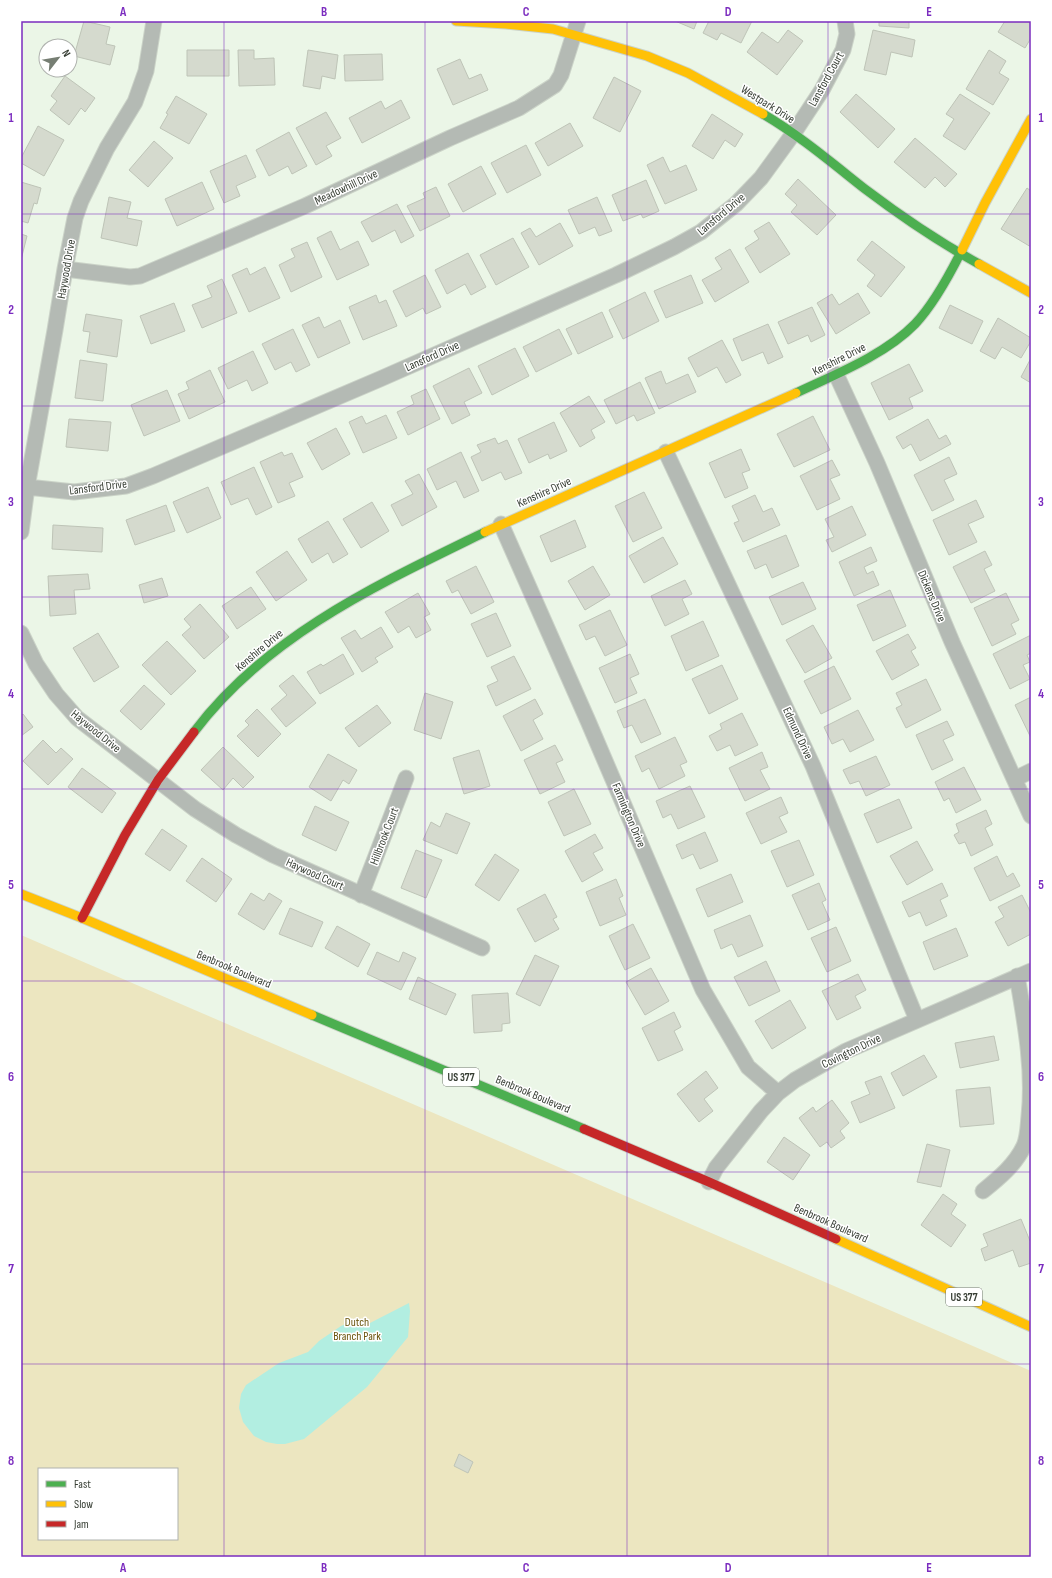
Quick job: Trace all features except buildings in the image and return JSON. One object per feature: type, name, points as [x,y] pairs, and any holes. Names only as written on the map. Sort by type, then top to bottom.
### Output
[{"type":"main road","name":"Westpark Drive","points":[[456,21],[553,29],[576,28],[688,72],[784,126],[866,190],[914,225],[960,254],[1031,293]]},
{"type":"main road","name":"Kenshire Drive","points":[[82,918],[125,835],[158,780],[209,712],[226,693],[268,656],[294,636],[384,581],[501,524],[778,402],[880,352],[914,325],[931,304],[960,254],[985,203],[1031,119]]},
{"type":"main road","name":"Benbrook Boulevard","points":[[21,894],[82,918],[709,1182],[1031,1327]]},
{"type":"street","name":"Haywood Drive","points":[[21,532],[27,487],[75,218],[81,201],[107,148],[137,96],[146,71],[154,21]]},
{"type":"street","name":"Lansford Court","points":[[793,134],[822,90],[843,50],[847,34],[845,21]]},
{"type":"street","name":"Meadowhill Drive","points":[[65,269],[130,277],[140,276],[305,206],[450,138],[519,108],[554,86],[560,75],[576,28]]},
{"type":"street","name":"Lansford Drive","points":[[27,487],[74,492],[126,486],[153,476],[387,376],[616,275],[674,247],[707,228],[736,204],[761,178],[793,134]]},
{"type":"street","name":"Dickens Drive","points":[[836,374],[877,463],[952,642],[1031,816]]},
{"type":"street","name":"Edmund Drive","points":[[666,452],[813,766],[917,1020]]},
{"type":"street","name":"Farmington Drive","points":[[501,524],[588,721],[703,990],[748,1067],[778,1093]]},
{"type":"street","name":"Haywood Drive","points":[[21,632],[36,664],[56,694],[77,718],[158,780]]},
{"type":"street","points":[[1015,779],[1031,771]]},
{"type":"street","name":"Hillbrook Court","points":[[362,895],[406,778]]},
{"type":"street","name":"Haywood Court","points":[[158,780],[195,809],[236,835],[273,855],[482,948]]},
{"type":"street","points":[[983,1191],[1004,1173],[1015,1160],[1024,1146],[1028,1133],[1031,1078],[1024,973]]},
{"type":"street","name":"Covington Drive","points":[[709,1182],[716,1168],[761,1111],[778,1093],[795,1080],[846,1051],[1024,973]]},
{"type":"green space","name":"Dutch Branch Park","points":[[21,935],[1031,1371],[1031,1557],[21,1557]]},
{"type":"water","points":[[409,1303],[410,1311],[408,1337],[367,1387],[304,1439],[285,1444],[266,1442],[254,1436],[243,1422],[239,1408],[241,1394],[246,1385],[279,1363],[308,1352],[319,1341],[341,1326],[356,1320],[370,1323]]},
{"type":"traffic: fast","points":[[763,114],[802,140],[865,189],[907,219],[935,238],[979,264]]},
{"type":"traffic: fast","points":[[796,393],[874,355],[903,335],[915,324],[929,307],[947,279],[962,250]]},
{"type":"traffic: fast","points":[[194,732],[223,698],[255,667],[290,640],[327,615],[366,593],[485,532]]},
{"type":"traffic: fast","points":[[312,1015],[584,1129]]},
{"type":"traffic: slow","points":[[456,21],[553,29],[647,56],[688,73],[763,114]]},
{"type":"traffic: slow","points":[[962,250],[985,203],[1031,119]]},
{"type":"traffic: slow","points":[[979,264],[1031,293]]},
{"type":"traffic: slow","points":[[485,532],[796,393]]},
{"type":"traffic: slow","points":[[21,894],[82,918],[312,1015]]},
{"type":"traffic: slow","points":[[836,1239],[1031,1327]]},
{"type":"traffic: jam","points":[[82,918],[125,835],[158,780],[194,732]]},
{"type":"traffic: jam","points":[[584,1129],[709,1182],[836,1239]]}]
